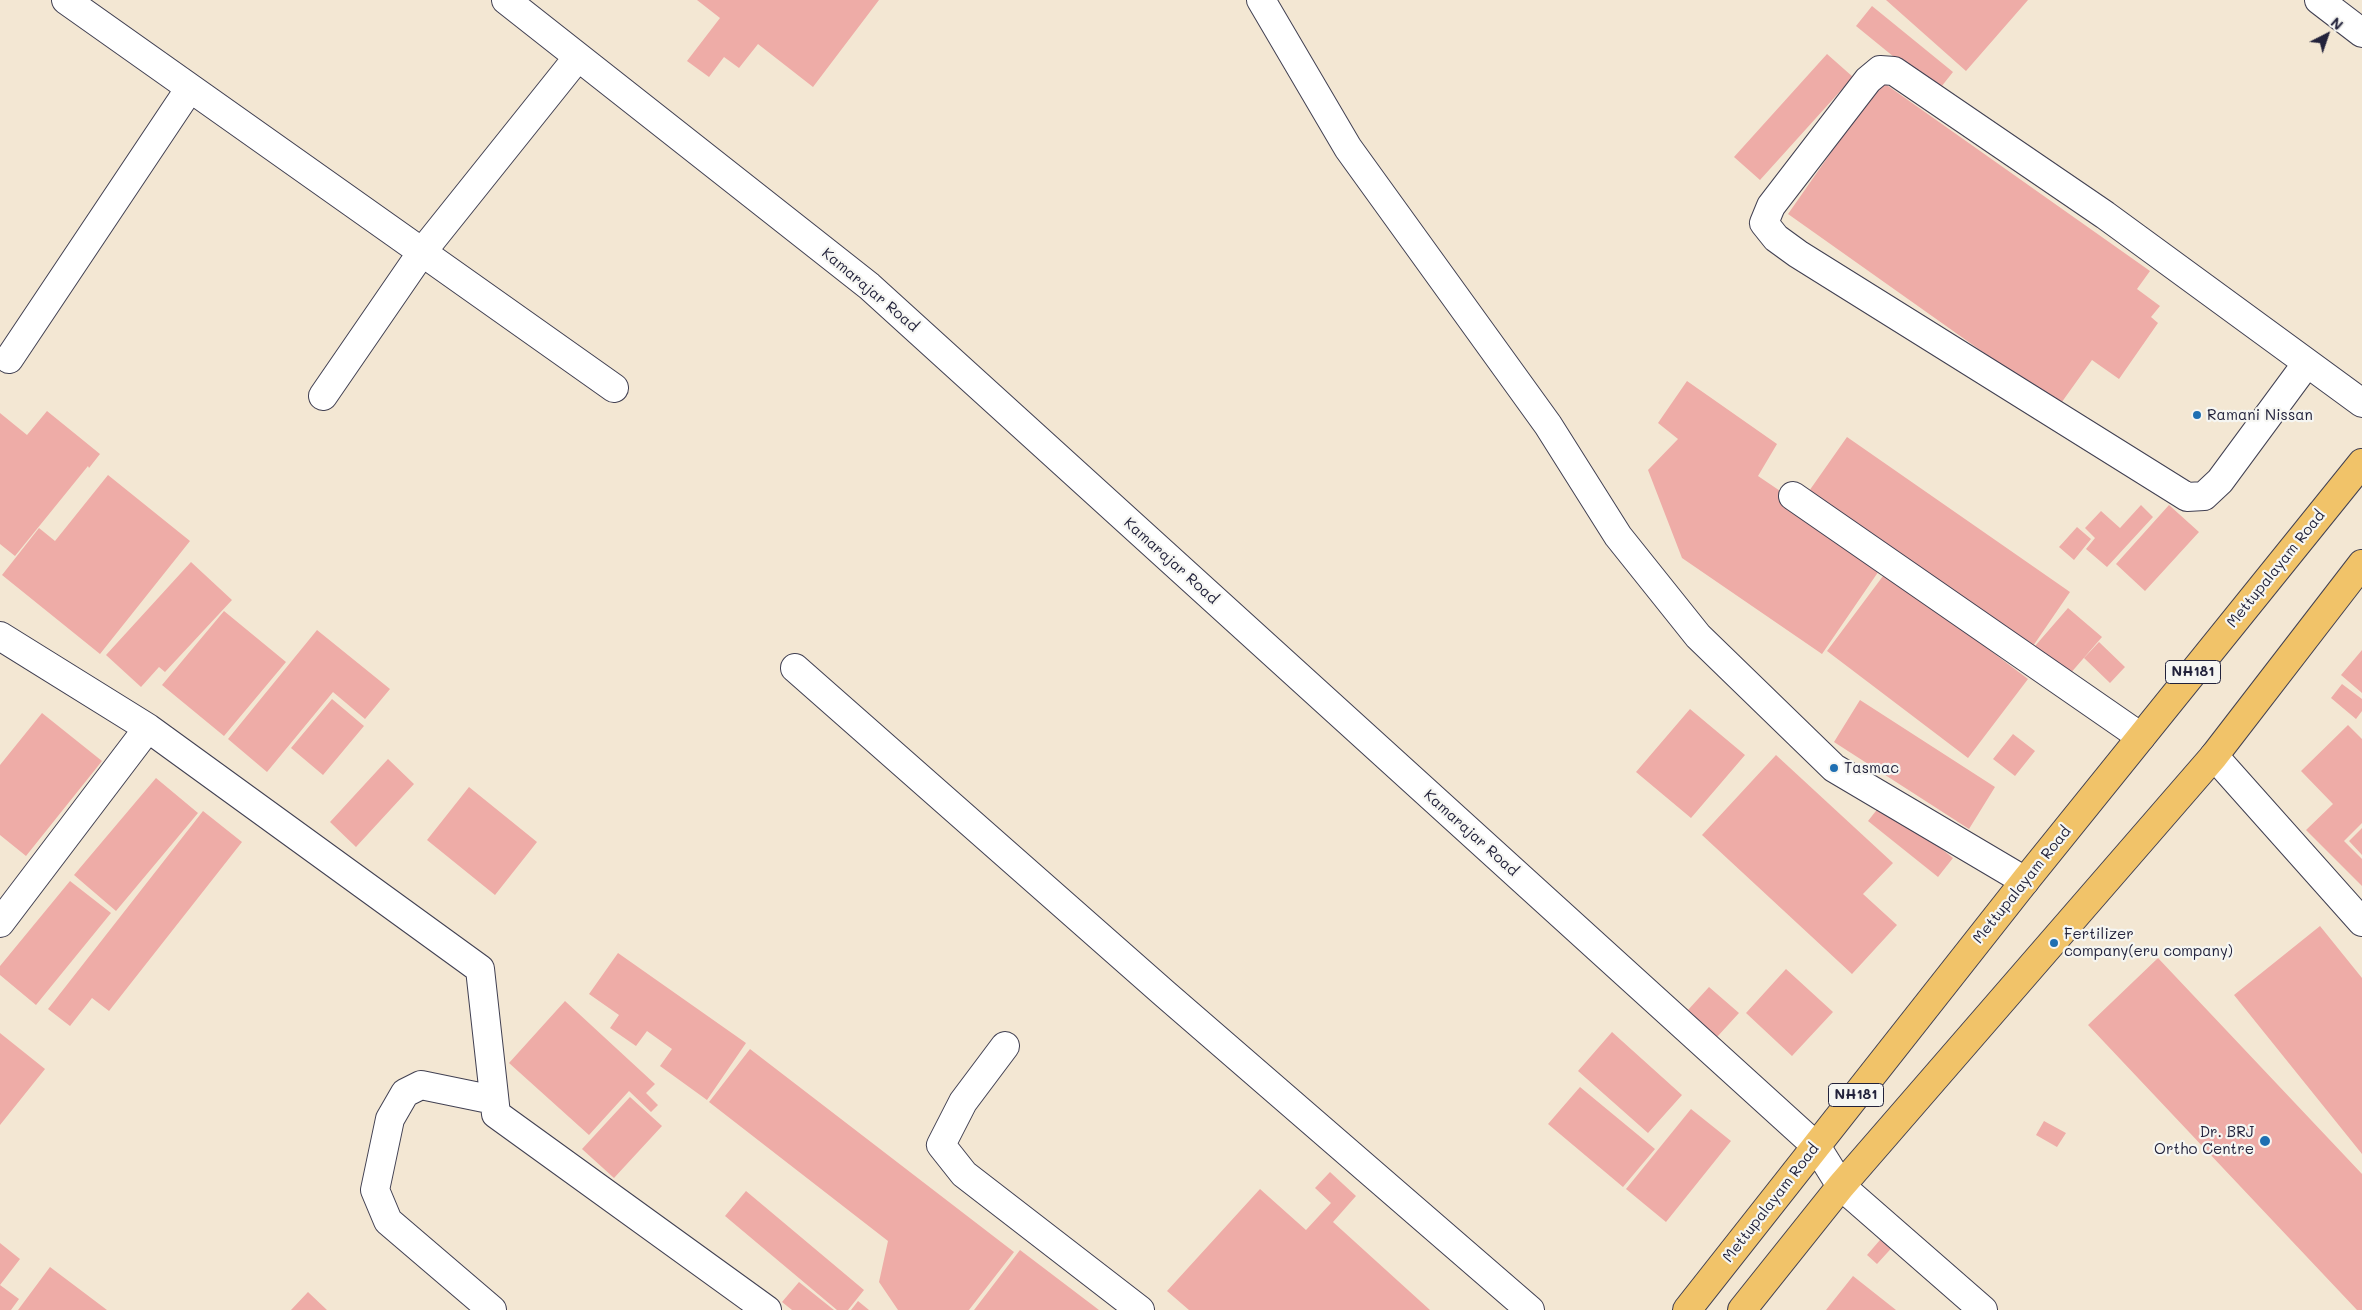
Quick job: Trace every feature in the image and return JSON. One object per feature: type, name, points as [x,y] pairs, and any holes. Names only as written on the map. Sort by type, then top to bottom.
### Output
[{"type":"highway","name":"Mettupalayam Road","points":[[1687,1310],[2025,881],[2362,463]]},
{"type":"highway","name":"NH181","points":[[1742,1310],[1841,1186],[2214,756],[2362,564]]},
{"type":"street","points":[[66,0],[614,388]]},
{"type":"street","name":"Kamarajar Road","points":[[506,0],[869,286],[1816,1146],[1841,1186],[1983,1310]]},
{"type":"street","points":[[1260,0],[1348,148],[1548,425],[1618,536],[1698,636],[1834,768],[2025,881]]},
{"type":"street","points":[[2319,0],[2362,33]]},
{"type":"street","points":[[323,396],[422,252],[578,57]]},
{"type":"street","points":[[2307,363],[2220,481],[2204,496],[2187,497],[1798,254],[1776,238],[1764,223],[1771,206],[1868,80],[1880,70],[1894,71],[2105,215],[2362,403]]},
{"type":"street","points":[[9,359],[190,88]]},
{"type":"street","points":[[1793,496],[2141,737]]},
{"type":"street","points":[[0,636],[148,728],[480,969],[496,1114],[767,1310]]},
{"type":"street","points":[[795,668],[1165,994],[1530,1310]]},
{"type":"street","points":[[0,923],[148,728]]},
{"type":"street","points":[[2214,756],[2362,922]]},
{"type":"street","points":[[1005,1046],[963,1102],[941,1144],[964,1174],[1140,1310]]},
{"type":"street","points":[[492,1310],[388,1221],[374,1190],[390,1119],[405,1094],[420,1085],[494,1100]]},
{"type":"building","points":[[697,0],[879,0],[813,87],[758,44],[739,68],[724,57],[709,77],[687,61],[720,18]]},
{"type":"building","points":[[1886,0],[2028,0],[1966,71]]},
{"type":"building","points":[[1872,6],[1953,72],[1937,92],[1856,26]]},
{"type":"building","points":[[1827,54],[1853,77],[1760,180],[1734,157]]},
{"type":"building","points":[[1881,81],[2150,271],[2137,289],[2160,306],[2151,317],[2158,323],[2119,379],[2092,360],[2059,406],[1788,214]]},
{"type":"building","points":[[1687,381],[1777,444],[1758,476],[1885,562],[1822,654],[1682,558],[1648,470],[1678,439],[1658,423]]},
{"type":"building","points":[[47,411],[100,454],[89,468],[88,466],[15,556],[0,544],[0,413],[27,435]]},
{"type":"building","points":[[1847,437],[2070,592],[2031,649],[1807,494]]},
{"type":"building","points":[[108,475],[190,541],[100,654],[2,575],[39,528],[55,541]]},
{"type":"building","points":[[2141,505],[2153,517],[2107,567],[2086,549],[2095,538],[2085,528],[2101,511],[2120,528]]},
{"type":"building","points":[[2169,505],[2199,532],[2145,591],[2116,564]]},
{"type":"building","points":[[2077,527],[2091,539],[2074,560],[2059,547]]},
{"type":"building","points":[[191,562],[232,600],[165,672],[159,667],[141,687],[106,655]]},
{"type":"building","points":[[1886,572],[2028,679],[1968,758],[1827,651]]},
{"type":"building","points":[[2068,608],[2102,637],[2069,675],[2035,646]]},
{"type":"building","points":[[224,611],[286,662],[224,736],[162,685]]},
{"type":"building","points":[[317,630],[390,689],[365,719],[333,692],[267,772],[228,739]]},
{"type":"building","points":[[2099,642],[2125,667],[2110,683],[2084,658]]},
{"type":"building","points":[[2362,650],[2362,693],[2341,675]]},
{"type":"building","points":[[2342,684],[2362,699],[2362,711],[2356,719],[2331,698]]},
{"type":"building","points":[[332,699],[364,726],[323,775],[291,748]]},
{"type":"building","points":[[1860,700],[1995,787],[1969,829],[1834,742]]},
{"type":"building","points":[[1690,709],[1745,755],[1691,818],[1636,772]]},
{"type":"building","points":[[42,713],[102,761],[26,856],[0,835],[0,765]]},
{"type":"building","points":[[2348,725],[2362,739],[2362,823],[2344,841],[2362,859],[2362,886],[2306,830],[2333,804],[2301,771]]},
{"type":"building","points":[[2013,734],[2035,751],[2015,776],[1993,759]]},
{"type":"building","points":[[1776,755],[1893,863],[1863,894],[1897,925],[1852,974],[1702,835]]},
{"type":"building","points":[[388,759],[414,784],[356,847],[330,822]]},
{"type":"building","points":[[156,778],[198,813],[116,911],[74,875]]},
{"type":"building","points":[[469,787],[537,842],[495,895],[427,840]]},
{"type":"building","points":[[1883,802],[1953,858],[1938,877],[1868,821]]},
{"type":"building","points":[[203,811],[242,842],[109,1011],[92,998],[70,1026],[48,1009]]},
{"type":"building","points":[[2362,828],[2362,855],[2349,841]]},
{"type":"building","points":[[70,881],[111,913],[36,1005],[0,975],[0,966]]},
{"type":"building","points":[[2320,926],[2362,978],[2362,1154],[2234,995]]},
{"type":"building","points":[[618,953],[746,1043],[707,1100],[660,1066],[672,1049],[647,1031],[636,1046],[610,1028],[619,1015],[589,994]]},
{"type":"building","points":[[2158,958],[2362,1174],[2362,1310],[2357,1310],[2088,1025]]},
{"type":"building","points":[[1786,969],[1833,1012],[1792,1056],[1746,1013]]},
{"type":"building","points":[[1709,987],[1739,1013],[1717,1037],[1688,1010]]},
{"type":"building","points":[[565,1001],[655,1084],[646,1093],[658,1105],[651,1112],[629,1091],[589,1135],[509,1063]]},
{"type":"building","points":[[1612,1032],[1682,1095],[1648,1133],[1578,1071]]},
{"type":"building","points":[[0,1033],[45,1069],[0,1125]]},
{"type":"building","points":[[750,1049],[1014,1252],[969,1310],[898,1310],[879,1282],[888,1241],[709,1102]]},
{"type":"building","points":[[1580,1087],[1655,1149],[1623,1187],[1548,1124]]},
{"type":"building","points":[[630,1097],[662,1126],[614,1178],[582,1149]]},
{"type":"building","points":[[1691,1109],[1731,1141],[1666,1222],[1626,1189]]},
{"type":"building","points":[[2044,1121],[2066,1133],[2057,1147],[2036,1135]]},
{"type":"building","points":[[1330,1172],[1356,1196],[1333,1222],[1430,1310],[1189,1310],[1167,1291],[1260,1189],[1306,1230],[1331,1203],[1315,1188]]},
{"type":"building","points":[[746,1191],[864,1290],[848,1310],[837,1310],[725,1216]]},
{"type":"building","points":[[1886,1233],[1897,1242],[1877,1264],[1867,1255]]},
{"type":"building","points":[[0,1243],[20,1259],[0,1285]]},
{"type":"building","points":[[1020,1250],[1099,1310],[974,1310]]},
{"type":"building","points":[[50,1267],[107,1310],[18,1310]]},
{"type":"building","points":[[1853,1276],[1896,1310],[1826,1310]]},
{"type":"building","points":[[799,1282],[834,1310],[792,1310],[782,1302]]},
{"type":"building","points":[[0,1285],[19,1299],[11,1310],[0,1310]]},
{"type":"building","points":[[308,1292],[327,1310],[291,1310]]},
{"type":"building","points":[[858,1301],[869,1310],[851,1310]]},
{"type":"place","name":"Ramani Nissan","points":[[2197,415]]},
{"type":"place","name":"Tasmac","points":[[1834,768]]},
{"type":"place","name":"Fertilizer company(eru company)","points":[[2054,943]]},
{"type":"place","name":"Dr. BRJ Ortho Centre","points":[[2265,1141]]}]
